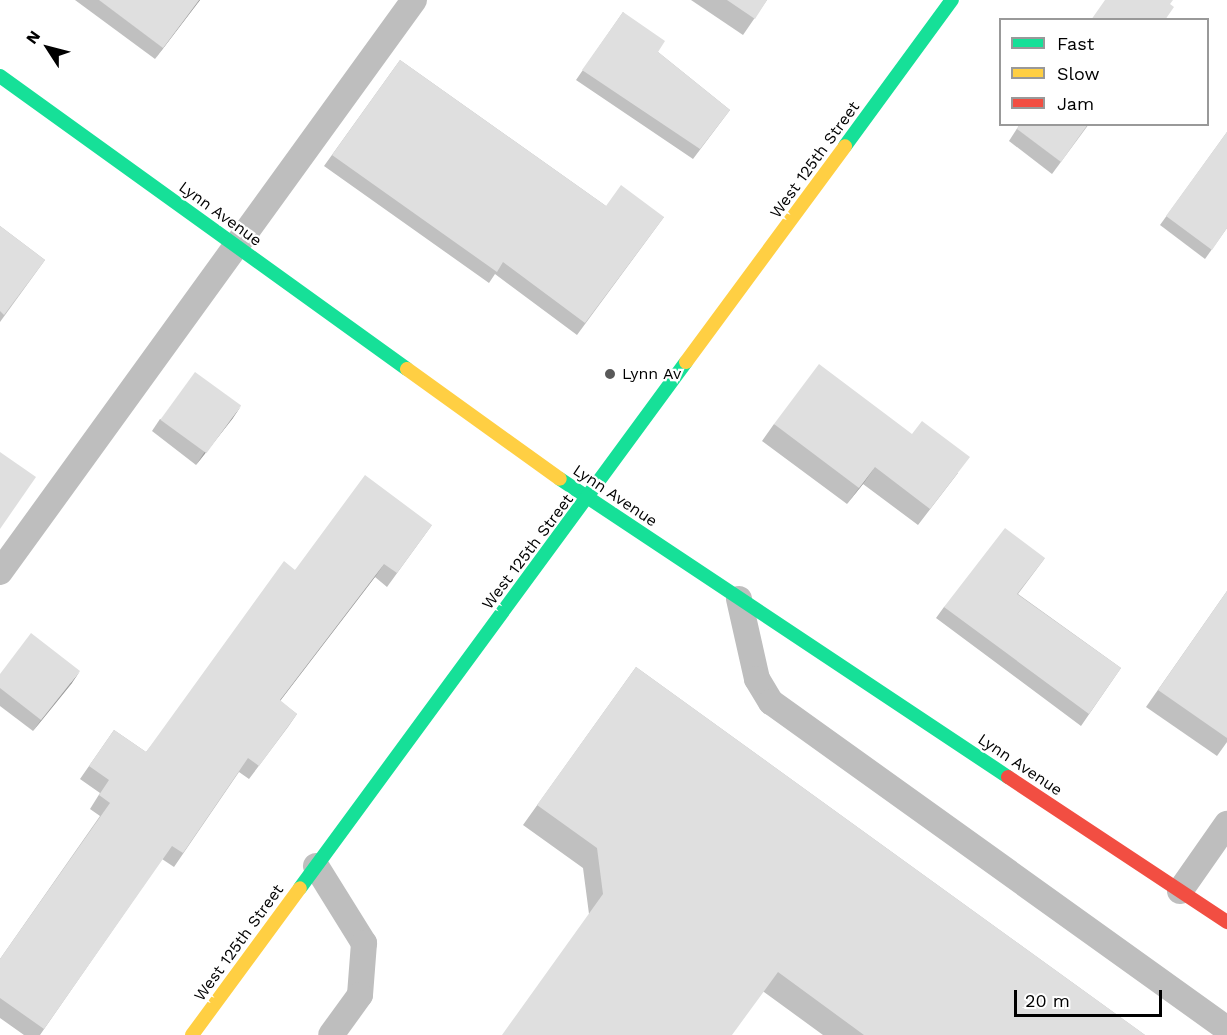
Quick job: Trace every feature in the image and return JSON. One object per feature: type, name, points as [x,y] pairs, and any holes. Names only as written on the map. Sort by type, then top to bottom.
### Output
[{"type":"main road","name":"West 125th Street","points":[[192,1035],[588,499],[952,0]]},
{"type":"main road","name":"Lynn Avenue","points":[[0,76],[588,499],[1227,922]]},
{"type":"lane","points":[[0,572],[414,0]]},
{"type":"lane","points":[[739,599],[757,679],[771,702],[1227,1029]]},
{"type":"lane","points":[[1180,891],[1227,824]]},
{"type":"lane","points":[[316,866],[364,943],[360,995],[331,1035]]},
{"type":"building","points":[[99,0],[199,0],[163,48]]},
{"type":"building","points":[[727,0],[767,0],[755,19]]},
{"type":"building","points":[[1105,0],[1173,0],[1170,4],[1174,7],[1166,18],[1092,18]]},
{"type":"building","points":[[623,12],[665,41],[658,52],[730,110],[700,149],[582,70]]},
{"type":"building","points":[[400,60],[606,206],[621,185],[664,217],[585,323],[503,262],[497,272],[332,155]]},
{"type":"building","points":[[1019,126],[1087,126],[1061,162],[1017,129]]},
{"type":"building","points":[[1227,132],[1227,228],[1212,250],[1166,216]]},
{"type":"building","points":[[0,226],[45,260],[4,315],[0,311]]},
{"type":"building","points":[[819,364],[912,434],[922,421],[970,457],[930,509],[875,467],[859,488],[774,424]]},
{"type":"building","points":[[195,372],[241,406],[206,453],[160,420]]},
{"type":"building","points":[[0,452],[36,477],[0,529]]},
{"type":"building","points":[[365,475],[432,525],[397,573],[384,564],[280,700],[297,714],[259,766],[248,758],[183,853],[172,846],[44,1029],[0,998],[0,959],[110,803],[99,795],[109,780],[89,766],[114,730],[146,752],[284,561],[295,570]]},
{"type":"building","points":[[1005,528],[1045,558],[1017,594],[1121,668],[1089,714],[944,607]]},
{"type":"building","points":[[1227,591],[1227,738],[1158,690]]},
{"type":"building","points":[[31,633],[80,671],[41,720],[0,688],[0,674]]},
{"type":"building","points":[[636,667],[1145,1035],[864,1035],[778,972],[732,1035],[502,1035],[603,894],[597,848],[537,805]]},
{"type":"traffic: fast","points":[[845,146],[952,0]]},
{"type":"traffic: fast","points":[[0,76],[407,369]]},
{"type":"traffic: fast","points":[[300,888],[686,362]]},
{"type":"traffic: fast","points":[[560,479],[1008,777]]},
{"type":"traffic: slow","points":[[686,362],[845,146]]},
{"type":"traffic: slow","points":[[407,369],[560,479]]},
{"type":"traffic: slow","points":[[192,1035],[300,888]]},
{"type":"traffic: jam","points":[[1008,777],[1227,922]]},
{"type":"place","name":"Lynn Av","points":[[610,374]]}]
